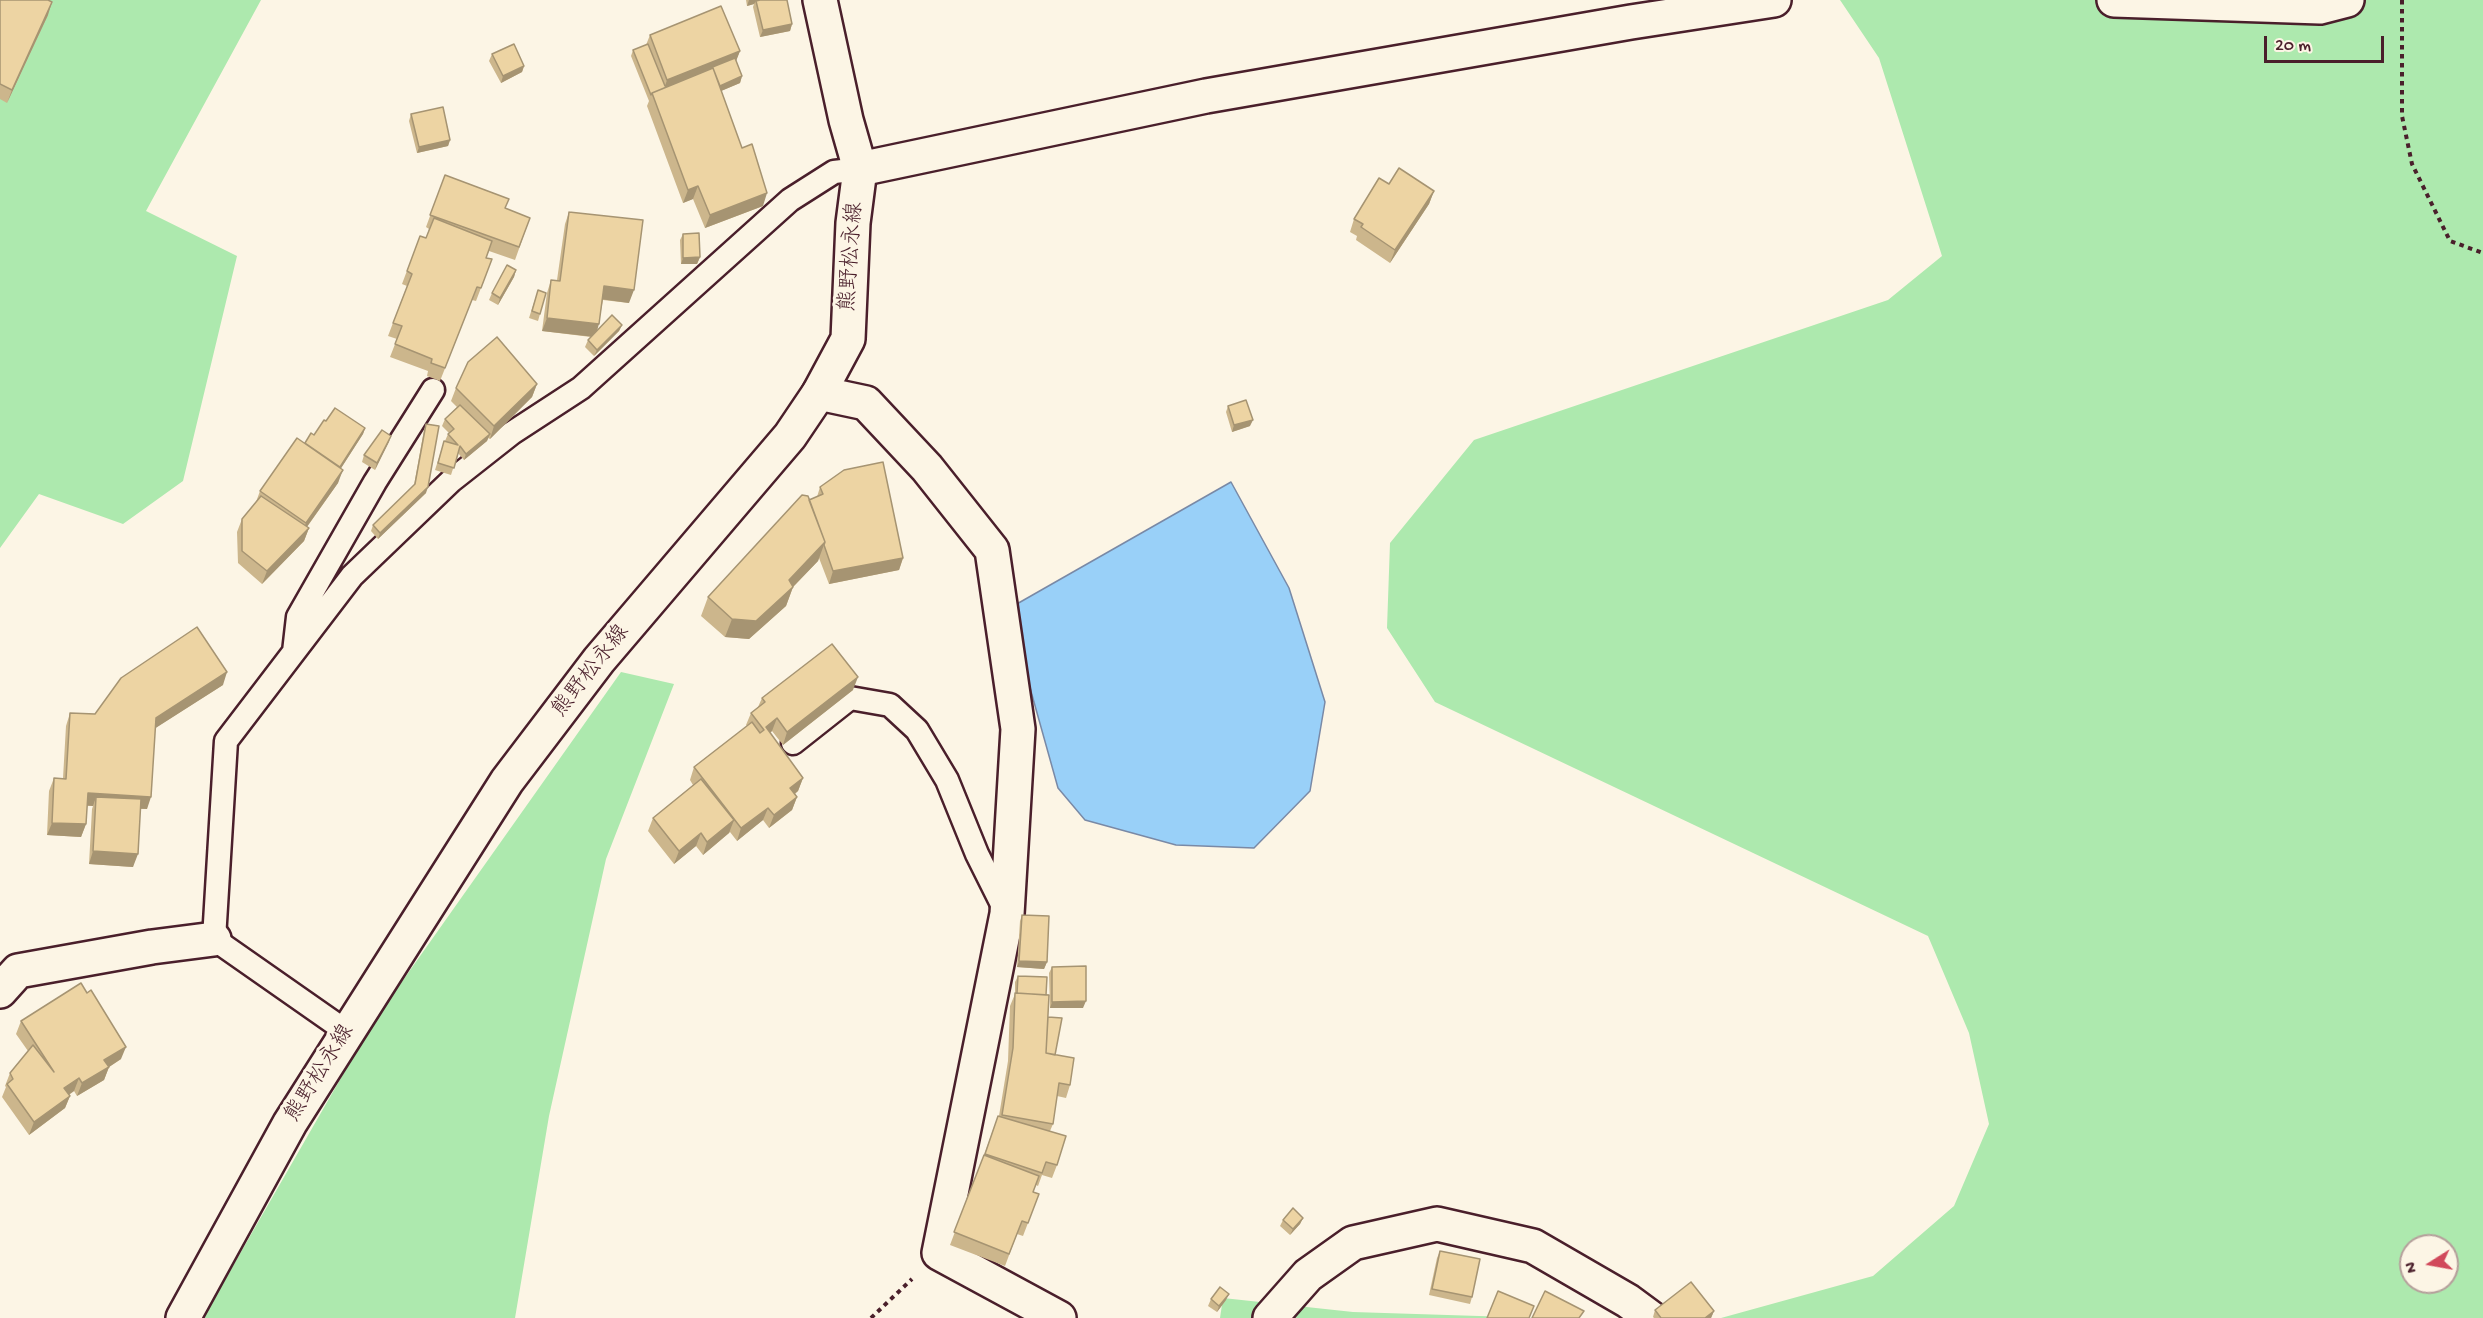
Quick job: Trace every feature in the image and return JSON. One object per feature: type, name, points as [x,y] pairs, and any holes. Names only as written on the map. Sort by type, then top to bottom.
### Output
[{"type":"street","name":"熊野松永線","points":[[183,1318],[290,1123],[507,781],[599,660],[790,436],[819,393],[848,339],[854,223],[861,169],[846,120],[820,0]]},
{"type":"street","points":[[861,169],[1206,96],[1619,24],[1774,0]]},
{"type":"street","points":[[2114,0],[2320,8],[2347,0]]},
{"type":"street","points":[[819,393],[866,403],[927,468],[992,550],[1018,729],[1007,914],[939,1253],[1059,1318]]},
{"type":"street","points":[[0,991],[18,972],[152,946],[214,939]]},
{"type":"street","points":[[1270,1318],[1308,1275],[1353,1243],[1437,1224],[1533,1246],[1628,1301],[1651,1318]]},
{"type":"lane","points":[[347,1032],[214,939],[226,741],[352,576],[451,481],[512,432],[582,388],[790,200],[834,172],[861,169]]},
{"type":"lane","points":[[294,654],[298,617],[375,482],[434,390]]},
{"type":"lane","points":[[793,743],[850,698],[890,705],[917,730],[947,780],[977,854],[1007,914]]},
{"type":"path","points":[[2402,0],[2402,116],[2412,164],[2450,241],[2483,254]]},
{"type":"path","points":[[871,1318],[939,1253]]},
{"type":"green space","points":[[12,0],[261,0],[146,211],[237,256],[183,481],[123,524],[39,494],[0,548],[0,25]]},
{"type":"green space","points":[[1840,0],[2483,0],[2483,1318],[1721,1318],[1873,1276],[1954,1206],[1989,1124],[1969,1033],[1928,936],[1435,702],[1387,628],[1390,543],[1474,440],[1888,300],[1942,256],[1879,58]]},
{"type":"green space","points":[[621,672],[674,684],[606,859],[549,1116],[515,1318],[203,1318],[372,1024]]},
{"type":"green space","points":[[1223,1298],[1353,1312],[1542,1318],[1220,1318]]},
{"type":"water","points":[[1231,482],[1289,588],[1325,702],[1310,791],[1254,848],[1176,845],[1085,820],[1058,788],[1008,609]]},
{"type":"building","points":[[0,0],[48,0],[52,2],[12,90],[0,84]]},
{"type":"building","points":[[787,0],[792,24],[763,30],[756,1]]},
{"type":"building","points":[[721,6],[740,51],[667,80],[650,35]]},
{"type":"building","points":[[514,44],[524,66],[503,76],[492,54]]},
{"type":"building","points":[[648,44],[665,86],[735,58],[742,76],[720,86],[713,68],[651,95],[633,50]]},
{"type":"building","points":[[713,68],[742,148],[752,144],[767,193],[710,215],[698,186],[688,190],[652,93]]},
{"type":"building","points":[[443,107],[450,140],[419,147],[411,114]]},
{"type":"building","points":[[1399,168],[1434,191],[1395,250],[1361,227],[1363,224],[1354,219],[1379,178],[1389,184]]},
{"type":"building","points":[[445,175],[509,199],[505,208],[530,218],[519,247],[430,215]]},
{"type":"building","points":[[569,212],[643,220],[634,290],[604,286],[599,324],[547,318],[551,280],[560,281]]},
{"type":"building","points":[[434,218],[492,241],[486,258],[492,259],[481,288],[477,287],[445,368],[431,363],[432,359],[395,344],[402,326],[393,323],[412,274],[407,271],[420,236],[426,238]]},
{"type":"building","points":[[699,233],[700,257],[683,258],[683,234]]},
{"type":"building","points":[[507,265],[516,270],[500,298],[492,293]]},
{"type":"building","points":[[538,290],[546,293],[540,314],[532,311]]},
{"type":"building","points":[[612,315],[622,325],[597,350],[588,340]]},
{"type":"building","points":[[497,337],[537,384],[494,426],[456,388],[468,362]]},
{"type":"building","points":[[1246,400],[1253,420],[1234,425],[1228,406]]},
{"type":"building","points":[[460,405],[490,434],[466,454],[460,446],[454,468],[438,463],[444,441],[458,445],[448,434],[454,429],[445,419]]},
{"type":"building","points":[[335,408],[365,428],[340,467],[305,443],[311,433],[314,435]]},
{"type":"building","points":[[426,424],[439,426],[428,487],[380,533],[373,525],[415,484]]},
{"type":"building","points":[[382,430],[391,436],[377,463],[364,455]]},
{"type":"building","points":[[297,438],[343,470],[306,523],[260,491]]},
{"type":"building","points":[[883,462],[903,558],[833,571],[809,500],[823,494],[820,487],[844,470]]},
{"type":"building","points":[[802,495],[808,496],[825,542],[789,580],[793,587],[756,621],[732,619],[708,597]]},
{"type":"building","points":[[261,496],[309,528],[267,571],[242,551],[242,519]]},
{"type":"building","points":[[197,627],[227,672],[156,718],[151,797],[88,793],[86,824],[52,823],[54,778],[66,779],[70,713],[95,714],[121,678]]},
{"type":"building","points":[[832,644],[858,677],[787,732],[777,718],[766,727],[803,778],[790,788],[797,797],[774,815],[768,808],[741,828],[694,767],[752,722],[760,733],[764,730],[751,713],[765,702],[762,698]]},
{"type":"building","points":[[701,779],[734,820],[707,842],[701,833],[679,851],[653,818]]},
{"type":"building","points":[[96,797],[141,799],[138,854],[93,851]]},
{"type":"building","points":[[1022,915],[1049,916],[1047,962],[1019,961]]},
{"type":"building","points":[[1086,966],[1086,1001],[1052,1002],[1052,967]]},
{"type":"building","points":[[1018,976],[1047,977],[1046,995],[1017,993]]},
{"type":"building","points":[[81,983],[87,993],[91,990],[126,1047],[104,1060],[109,1067],[82,1083],[79,1078],[64,1088],[70,1096],[34,1122],[7,1084],[13,1079],[10,1073],[33,1045],[54,1072],[21,1021]]},
{"type":"building","points":[[1015,993],[1049,995],[1046,1053],[1074,1058],[1070,1085],[1059,1083],[1053,1124],[1002,1115],[1013,1048]]},
{"type":"building","points":[[1048,1017],[1062,1018],[1055,1055],[1046,1053]]},
{"type":"building","points":[[998,1116],[1066,1136],[1057,1165],[1046,1162],[1042,1173],[985,1154]]},
{"type":"building","points":[[984,1155],[1039,1176],[1033,1192],[1039,1194],[1028,1223],[1022,1221],[1009,1254],[954,1232]]},
{"type":"building","points":[[1293,1208],[1303,1218],[1293,1229],[1283,1220]]},
{"type":"building","points":[[1440,1251],[1480,1259],[1472,1297],[1432,1289]]},
{"type":"building","points":[[1691,1282],[1714,1311],[1705,1318],[1661,1318],[1655,1310]]},
{"type":"building","points":[[1220,1287],[1229,1294],[1219,1306],[1211,1299]]},
{"type":"building","points":[[1498,1291],[1534,1306],[1529,1318],[1487,1318]]},
{"type":"building","points":[[1545,1291],[1584,1311],[1579,1318],[1532,1318]]}]
